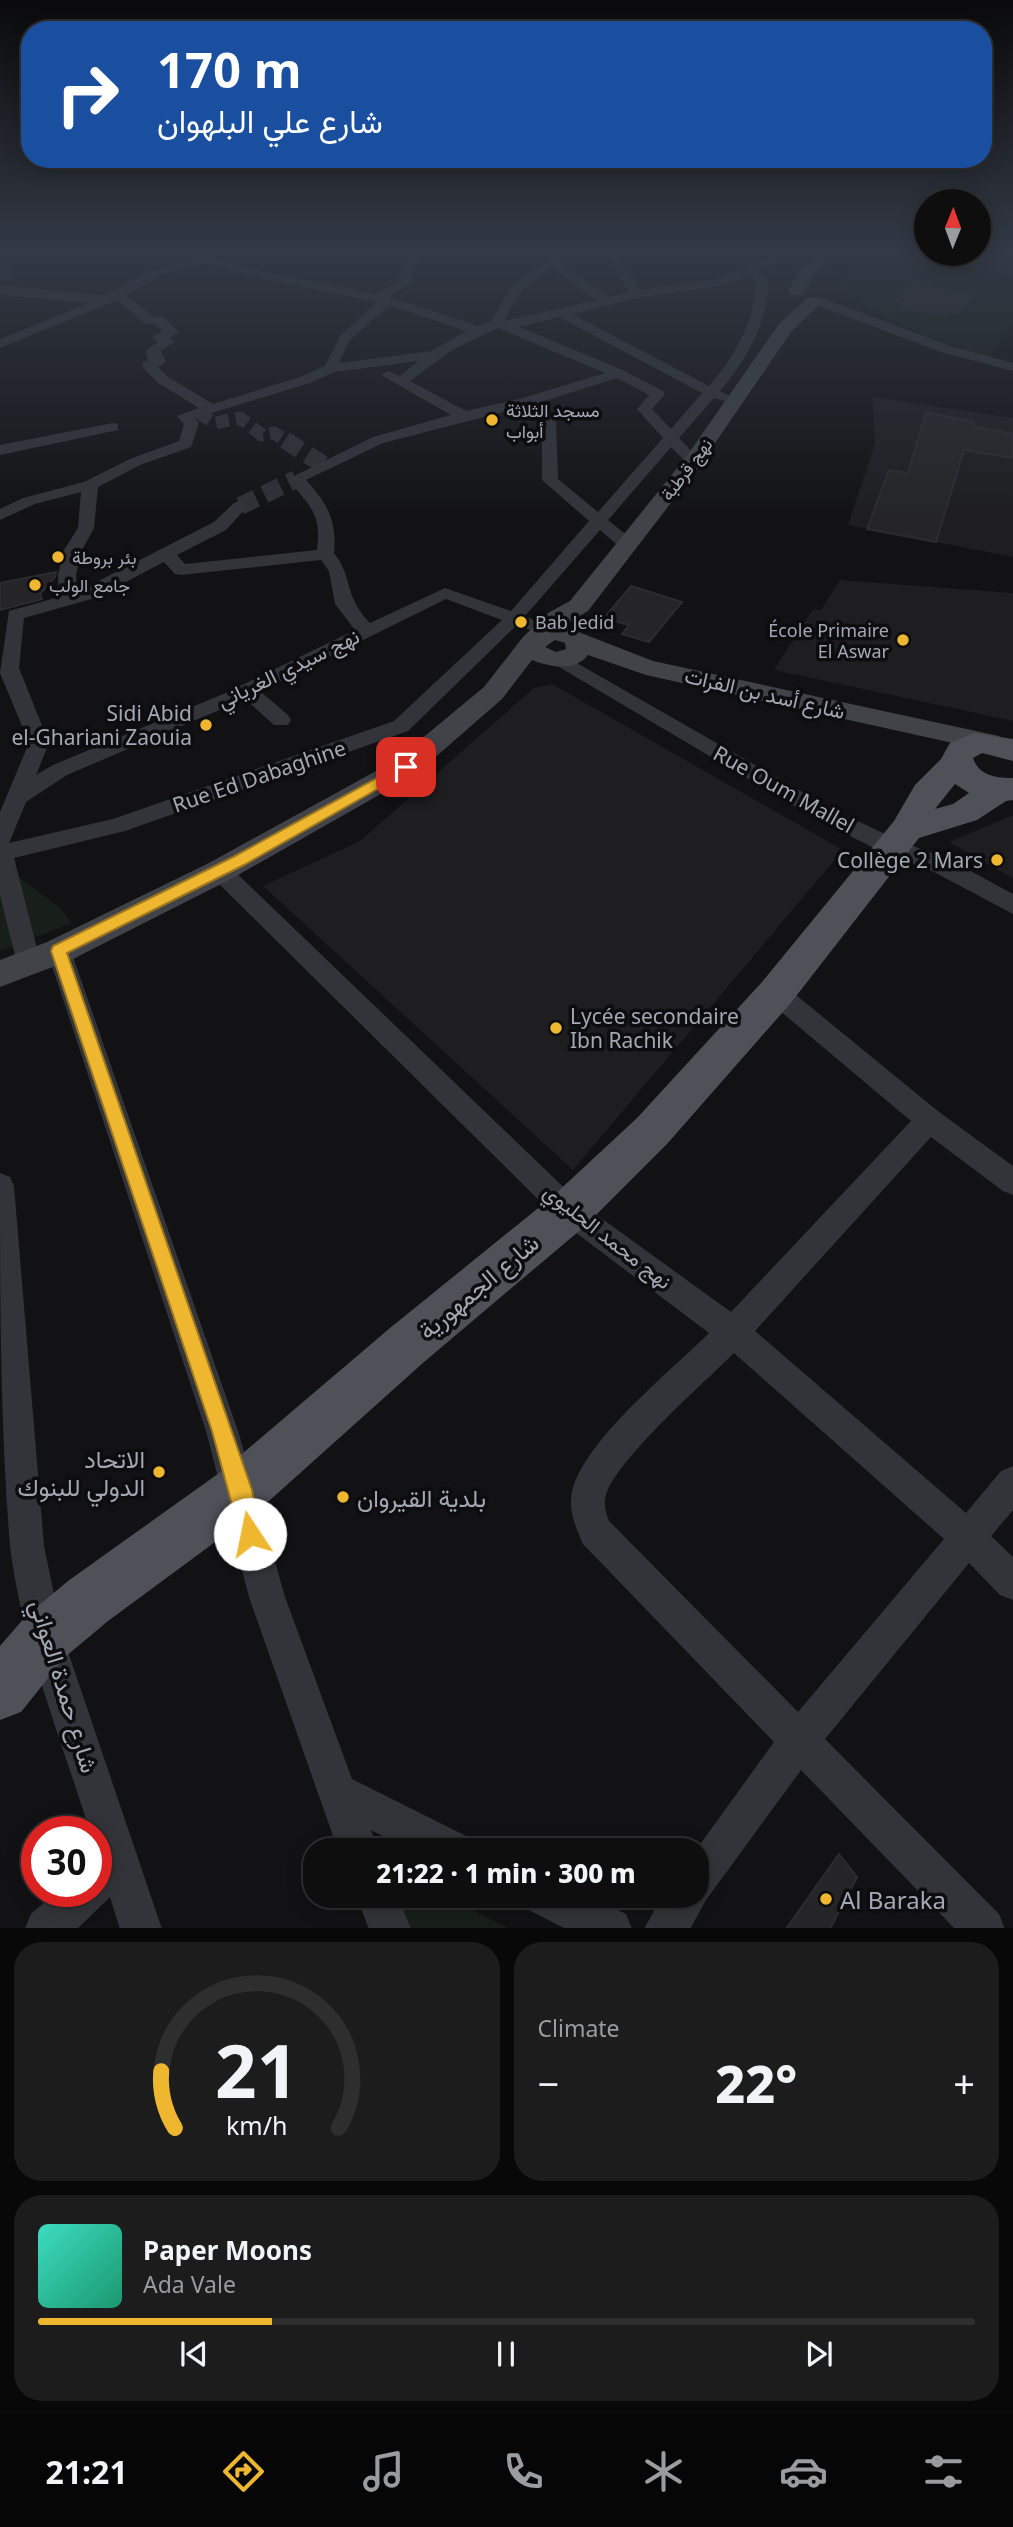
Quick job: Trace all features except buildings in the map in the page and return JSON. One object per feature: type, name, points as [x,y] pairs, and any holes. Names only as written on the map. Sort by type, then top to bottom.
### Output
[{"type":"main road","name":"شارع الجمهورية","points":[[0,1690],[45,1637],[88,1601],[241,1490],[407,1345],[569,1211],[652,1131],[776,993],[899,838],[927,793],[957,760],[964,747],[971,744],[1005,747]]},
{"type":"main road","points":[[957,760],[966,776],[1006,789]]},
{"type":"main road","points":[[899,838],[965,812],[1006,789]]},
{"type":"street","points":[[165,341],[153,350],[157,356],[152,357],[159,362],[148,365],[163,380],[211,409]]},
{"type":"street","points":[[331,368],[332,355],[344,341]]},
{"type":"street","points":[[403,380],[458,341]]},
{"type":"street","points":[[540,341],[618,373],[658,394],[644,409],[693,461]]},
{"type":"street","points":[[614,341],[710,392],[737,399]]},
{"type":"street","name":"Rue Ed Dabaghine","points":[[0,849],[117,826],[401,726],[513,619],[734,366],[745,341]]},
{"type":"street","name":"نهج قرطبة","points":[[493,693],[538,636],[579,606],[628,545],[693,461],[776,341]]},
{"type":"street","points":[[925,341],[1013,367]]},
{"type":"street","points":[[0,515],[29,501],[90,485],[135,462],[186,444],[192,423],[184,416],[305,380],[331,368],[435,355]]},
{"type":"street","points":[[361,364],[403,380],[464,416]]},
{"type":"street","points":[[366,631],[349,612],[338,592],[338,569],[325,554],[329,526],[325,509],[296,479],[378,440],[527,402],[618,373]]},
{"type":"street","points":[[527,402],[549,420],[550,480],[628,545]]},
{"type":"street","points":[[0,450],[113,427]]},
{"type":"street","points":[[68,602],[67,575],[73,550],[86,528],[90,485]]},
{"type":"street","points":[[29,964],[0,849],[39,743],[5,668],[8,614],[68,602],[220,526],[240,506]]},
{"type":"street","points":[[167,554],[181,570],[325,554]]},
{"type":"street","name":"نهج سيدي الغرياني","points":[[18,797],[60,770],[247,690],[445,593],[513,619]]},
{"type":"street","points":[[0,974],[58,951],[220,871],[406,767],[493,693],[568,652],[579,606]]},
{"type":"street","points":[[513,619],[538,636]]},
{"type":"street","name":"شارع أسد بن الفرات","points":[[538,636],[554,631],[568,652],[884,720]]},
{"type":"street","name":"Rue Oum Mallel","points":[[568,652],[824,814],[899,838],[942,866],[1013,905]]},
{"type":"street","points":[[247,690],[281,720]]},
{"type":"street","points":[[884,720],[1005,747]]},
{"type":"street","points":[[884,720],[957,760]]},
{"type":"street","name":"نهج محمد الحليوي","points":[[220,871],[569,1211],[733,1332],[969,1538],[1013,1582]]},
{"type":"street","points":[[58,951],[241,1490],[263,1585],[353,1838]]},
{"type":"street","points":[[776,993],[929,1120],[1013,1182]]},
{"type":"street","points":[[929,1120],[733,1332],[610,1454],[589,1492],[588,1510],[595,1532],[984,1928]]},
{"type":"street","name":"شارع حمدة العواني","points":[[0,1186],[27,1546],[45,1637],[94,1816]]},
{"type":"street","points":[[709,1866],[799,1741],[1013,1483]]},
{"type":"street","points":[[335,1791],[428,1838]]},
{"type":"street","name":"شارع حمدة العواني","points":[[112,1877],[141,1928]]},
{"type":"street","points":[[46,1928],[70,1907]]},
{"type":"street","points":[[382,1908],[390,1928]]},
{"type":"street","points":[[570,1908],[611,1928]]},
{"type":"street","points":[[665,1928],[679,1908]]},
{"type":"shaded area","points":[[941,341],[1000,341],[988,357]]},
{"type":"shaded area","points":[[872,397],[1013,418],[1013,557],[848,525],[875,444]]},
{"type":"shaded area","name":"École Primaire El Aswar","points":[[840,580],[1013,593],[1013,721],[774,670],[813,609],[821,610]]},
{"type":"shaded area","name":"Lycée secondaire Ibn Rachik","points":[[552,684],[843,850],[573,1170],[263,886],[360,841],[534,688]]},
{"type":"shaded area","name":"Collège 2 Mars","points":[[1013,815],[1013,878],[949,842]]},
{"type":"shaded area","points":[[21,879],[59,907],[72,923],[0,951],[0,884]]},
{"type":"shaded area","points":[[387,1908],[469,1908],[508,1928],[394,1928]]},
{"type":"tunnel","points":[[199,413],[215,423],[240,418],[262,435],[274,433],[287,441]]},
{"type":"tunnel","points":[[285,440],[324,465]]},
{"type":"tunnel","points":[[240,506],[296,479]]},
{"type":"place","name":"مسجد الثلاثة أبواب","points":[[492,420]]},
{"type":"place","name":"بئر بروطة","points":[[58,557]]},
{"type":"place","name":"جامع الولب","points":[[35,585]]},
{"type":"place","name":"Bab Jedid","points":[[521,622]]},
{"type":"place","name":"École Primaire El Aswar","points":[[903,640]]},
{"type":"place","name":"Sidi Abid el-Ghariani Zaouia","points":[[206,725]]},
{"type":"place","name":"Collège 2 Mars","points":[[997,860]]},
{"type":"place","name":"Lycée secondaire Ibn Rachik","points":[[556,1028]]},
{"type":"place","name":"الاتحاد الدولي للبنوك","points":[[159,1472]]},
{"type":"place","name":"بلدية القيروان","points":[[343,1497]]},
{"type":"place","name":"Al Baraka","points":[[826,1899]]},
{"type":"route","points":[[250,1534],[241,1490],[222,1431],[58,951],[239,861],[406,767]]}]
